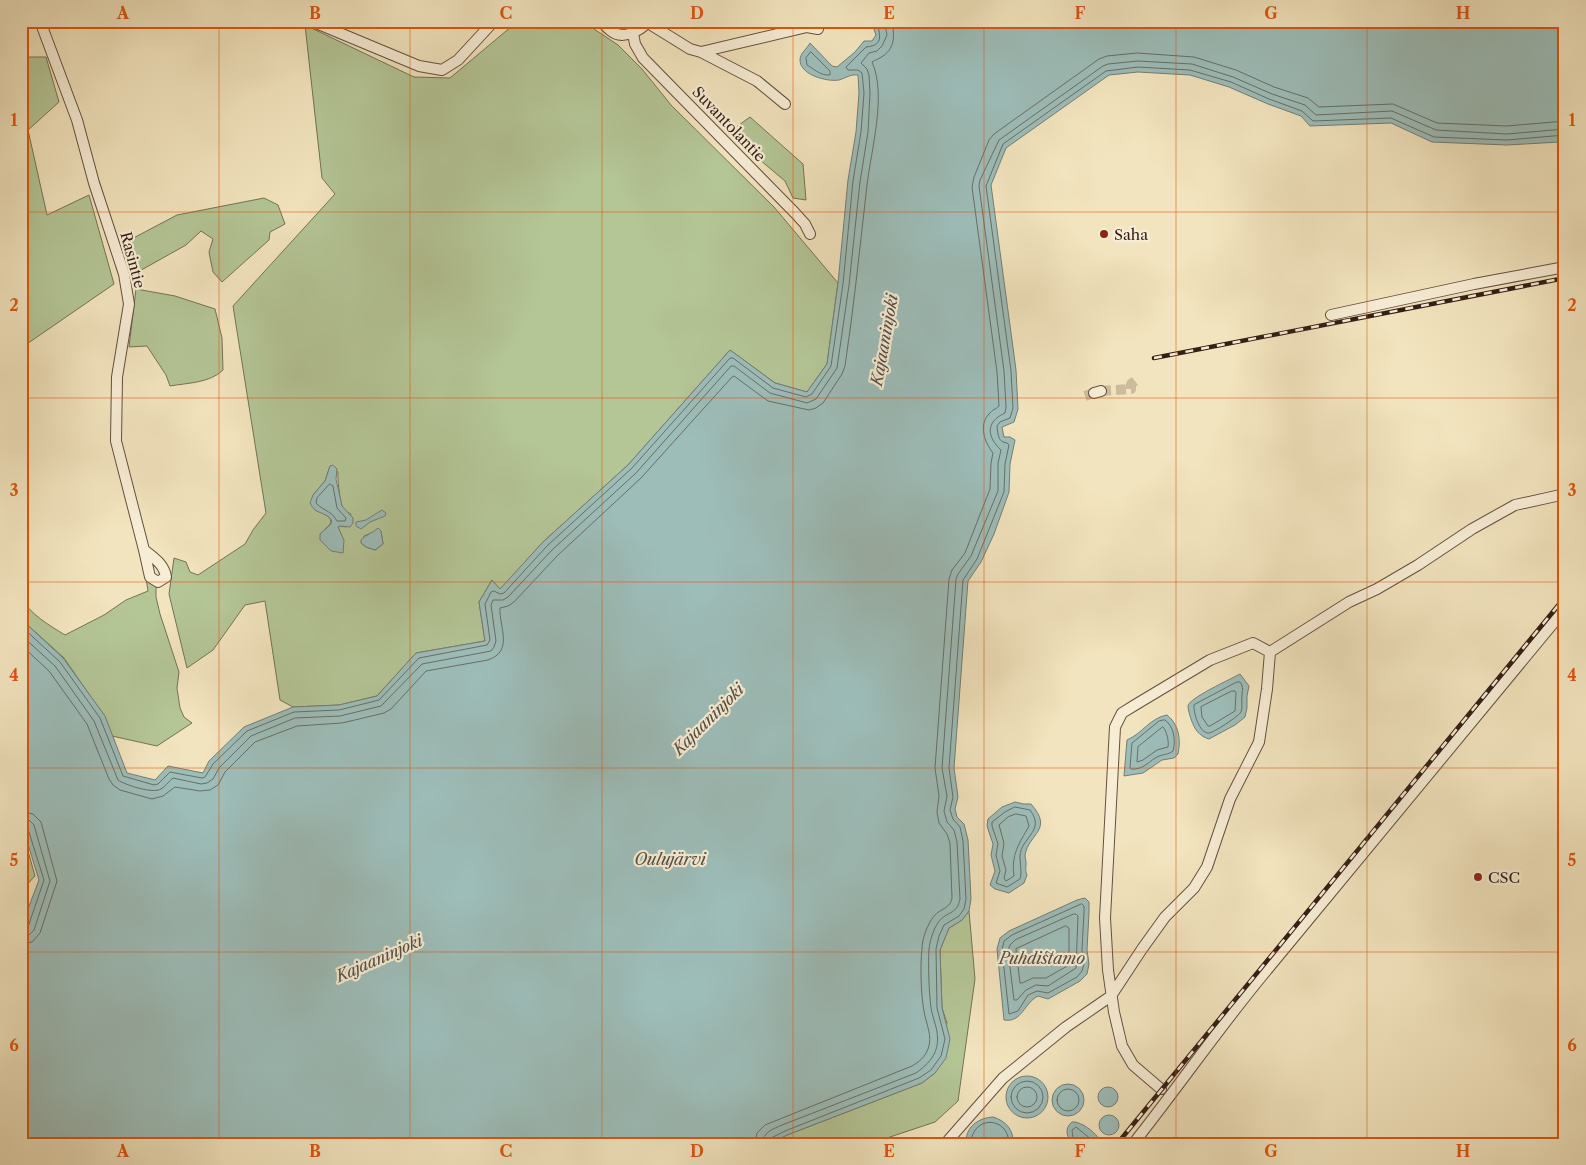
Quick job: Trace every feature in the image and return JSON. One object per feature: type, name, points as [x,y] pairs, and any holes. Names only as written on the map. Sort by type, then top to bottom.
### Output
[{"type":"street","name":"Rasintie","points":[[40,21],[77,120],[94,183],[124,274],[129,304],[117,377],[116,441],[148,572],[150,577],[158,582],[166,577],[165,570],[162,565],[144,550]]},
{"type":"street","points":[[312,21],[419,66],[442,70],[458,60],[494,21]]},
{"type":"street","points":[[601,21],[611,32],[625,35],[639,31],[649,22],[690,49],[701,52],[757,81],[785,104]]},
{"type":"street","points":[[701,52],[807,27],[818,29]]},
{"type":"street","name":"Suvantolantie","points":[[633,33],[635,44],[643,58],[798,216],[810,234]]},
{"type":"street","points":[[1331,315],[1474,284],[1565,267]]},
{"type":"street","points":[[1270,652],[1349,602],[1410,570],[1472,529],[1515,506],[1565,494]]},
{"type":"street","points":[[1133,1144],[1219,1029],[1565,609]]},
{"type":"street","points":[[1161,1089],[1133,1065],[1122,1046],[1117,1030],[1108,970],[1105,918],[1114,738],[1118,721],[1122,713],[1210,660],[1253,643],[1270,652]]},
{"type":"street","points":[[945,1144],[1003,1078],[1066,1027],[1112,996],[1165,917],[1194,888],[1207,867],[1230,799],[1259,742],[1270,652]]},
{"type":"green space","points":[[518,21],[582,21],[618,45],[642,69],[671,105],[774,207],[838,283],[827,364],[807,392],[775,383],[730,350],[628,465],[543,542],[500,590],[492,580],[479,602],[485,641],[416,653],[377,696],[339,705],[293,707],[280,700],[265,601],[245,605],[213,650],[187,668],[169,594],[174,558],[186,562],[190,572],[198,575],[245,544],[266,513],[233,306],[335,194],[322,178],[305,25],[414,77],[450,78]],"holes":[[[330,466],[338,472],[340,499],[345,511],[351,514],[346,527],[338,527],[341,534],[325,529],[331,522],[329,517],[315,510],[313,495],[325,481]],[[381,531],[383,544],[375,550],[361,543],[364,536]]]},
{"type":"green space","points":[[21,57],[46,57],[59,102],[28,130],[47,215],[89,195],[114,284],[21,348]]},
{"type":"green space","points":[[750,117],[803,164],[806,200],[793,198],[785,181],[728,133]]},
{"type":"green space","points":[[264,198],[278,205],[285,224],[270,232],[269,240],[222,282],[213,272],[209,252],[213,239],[201,231],[186,245],[136,273],[130,246],[124,243],[177,215]]},
{"type":"green space","points":[[136,289],[175,296],[215,309],[222,338],[223,370],[212,378],[170,386],[166,375],[147,346],[129,347]]},
{"type":"green space","points":[[145,572],[156,584],[156,597],[160,614],[179,672],[177,688],[180,708],[184,717],[192,723],[157,746],[112,736],[104,716],[64,658],[21,619],[21,598],[35,615],[65,635],[104,615],[126,600],[148,591]]},
{"type":"green space","points":[[21,826],[35,876],[21,891]]},
{"type":"green space","points":[[969,911],[975,979],[958,1101],[935,1122],[869,1144],[769,1144],[787,1135],[922,1083],[935,1073],[947,1023],[942,1008],[940,950],[949,928],[962,920]]},
{"type":"water","name":"Oulujärvi","points":[[874,21],[1565,21],[1565,139],[1560,142],[1507,145],[1432,142],[1391,123],[1310,126],[1301,116],[1229,87],[1190,75],[1138,72],[1109,75],[1006,148],[991,185],[1016,370],[1018,409],[1014,422],[1002,427],[1004,437],[1010,437],[1015,440],[1010,464],[1009,492],[994,534],[981,562],[968,581],[954,768],[958,797],[955,809],[957,817],[964,824],[968,840],[971,899],[969,911],[962,920],[949,928],[940,950],[942,1008],[950,1039],[946,1058],[935,1073],[922,1083],[787,1135],[769,1144],[21,1144],[21,935],[26,914],[39,880],[21,822],[21,619],[63,658],[105,716],[127,773],[155,780],[168,766],[203,773],[209,761],[244,727],[293,707],[339,705],[377,696],[416,653],[485,641],[479,602],[492,580],[500,589],[543,542],[628,465],[730,350],[775,383],[807,392],[827,364],[838,283],[848,180],[856,132],[859,93],[858,75],[839,80],[821,79],[804,70],[800,58],[810,43],[832,66],[837,67],[855,52],[864,41],[872,41],[876,35],[872,24]]},
{"type":"water","points":[[333,465],[337,469],[336,479],[342,506],[353,518],[353,523],[350,527],[338,527],[344,540],[343,553],[331,551],[320,540],[320,534],[332,522],[327,516],[315,510],[310,503],[313,495],[325,481],[330,466]]},
{"type":"water","points":[[382,510],[386,513],[385,516],[370,522],[361,529],[356,526],[356,522],[366,520]]},
{"type":"water","points":[[378,528],[381,531],[383,544],[375,550],[361,543],[363,538]]},
{"type":"water","points":[[1240,674],[1249,686],[1245,717],[1235,725],[1209,739],[1204,737],[1194,727],[1188,706],[1195,698]]},
{"type":"water","points":[[1167,715],[1177,728],[1178,754],[1174,758],[1162,760],[1143,773],[1124,776],[1127,740],[1138,734],[1151,722]]},
{"type":"water","points":[[1015,802],[1031,804],[1038,813],[1040,826],[1025,855],[1027,875],[1024,883],[1009,893],[995,889],[990,885],[995,871],[991,855],[993,844],[987,826],[988,819],[1002,807]]},
{"type":"water","name":"Puhdistamo","points":[[1085,898],[1089,902],[1087,950],[1089,964],[1087,974],[1080,981],[1048,999],[1038,996],[1029,1003],[1019,1016],[1010,1020],[1004,1020],[997,949],[1000,938],[1009,931]]},
{"type":"water","points":[[1023,1076],[1031,1076],[1042,1082],[1048,1097],[1042,1112],[1031,1118],[1023,1118],[1012,1112],[1006,1101],[1006,1093],[1012,1082]]},
{"type":"water","points":[[1068,1084],[1080,1088],[1084,1100],[1080,1112],[1068,1116],[1056,1112],[1052,1100],[1056,1088]]},
{"type":"water","points":[[1108,1087],[1115,1090],[1118,1097],[1115,1104],[1108,1107],[1101,1104],[1098,1097],[1101,1090]]},
{"type":"water","points":[[1109,1115],[1116,1118],[1119,1125],[1116,1132],[1109,1135],[1102,1132],[1099,1125],[1102,1118]]},
{"type":"water","points":[[993,1117],[1002,1121],[1011,1130],[1013,1144],[966,1144],[970,1128],[974,1124],[982,1119]]},
{"type":"water","points":[[1072,1122],[1090,1129],[1102,1144],[1055,1144],[1056,1140],[1060,1138],[1069,1139],[1067,1130]]},
{"type":"tunnel","points":[[1101,391],[1131,389],[1131,384],[1135,381]]},
{"type":"tunnel","points":[[1085,396],[1094,393]]},
{"type":"railway","points":[[1154,358],[1565,278]]},
{"type":"railway","points":[[1117,1144],[1565,597]]},
{"type":"place","name":"Saha","points":[[1104,234]]},
{"type":"place","name":"CSC","points":[[1478,877]]},
{"type":"water label","name":"Kajaaninjoki","points":[[884,340]]},
{"type":"water label","name":"Kajaaninjoki","points":[[708,719]]},
{"type":"water label","name":"Kajaaninjoki","points":[[379,958]]}]
